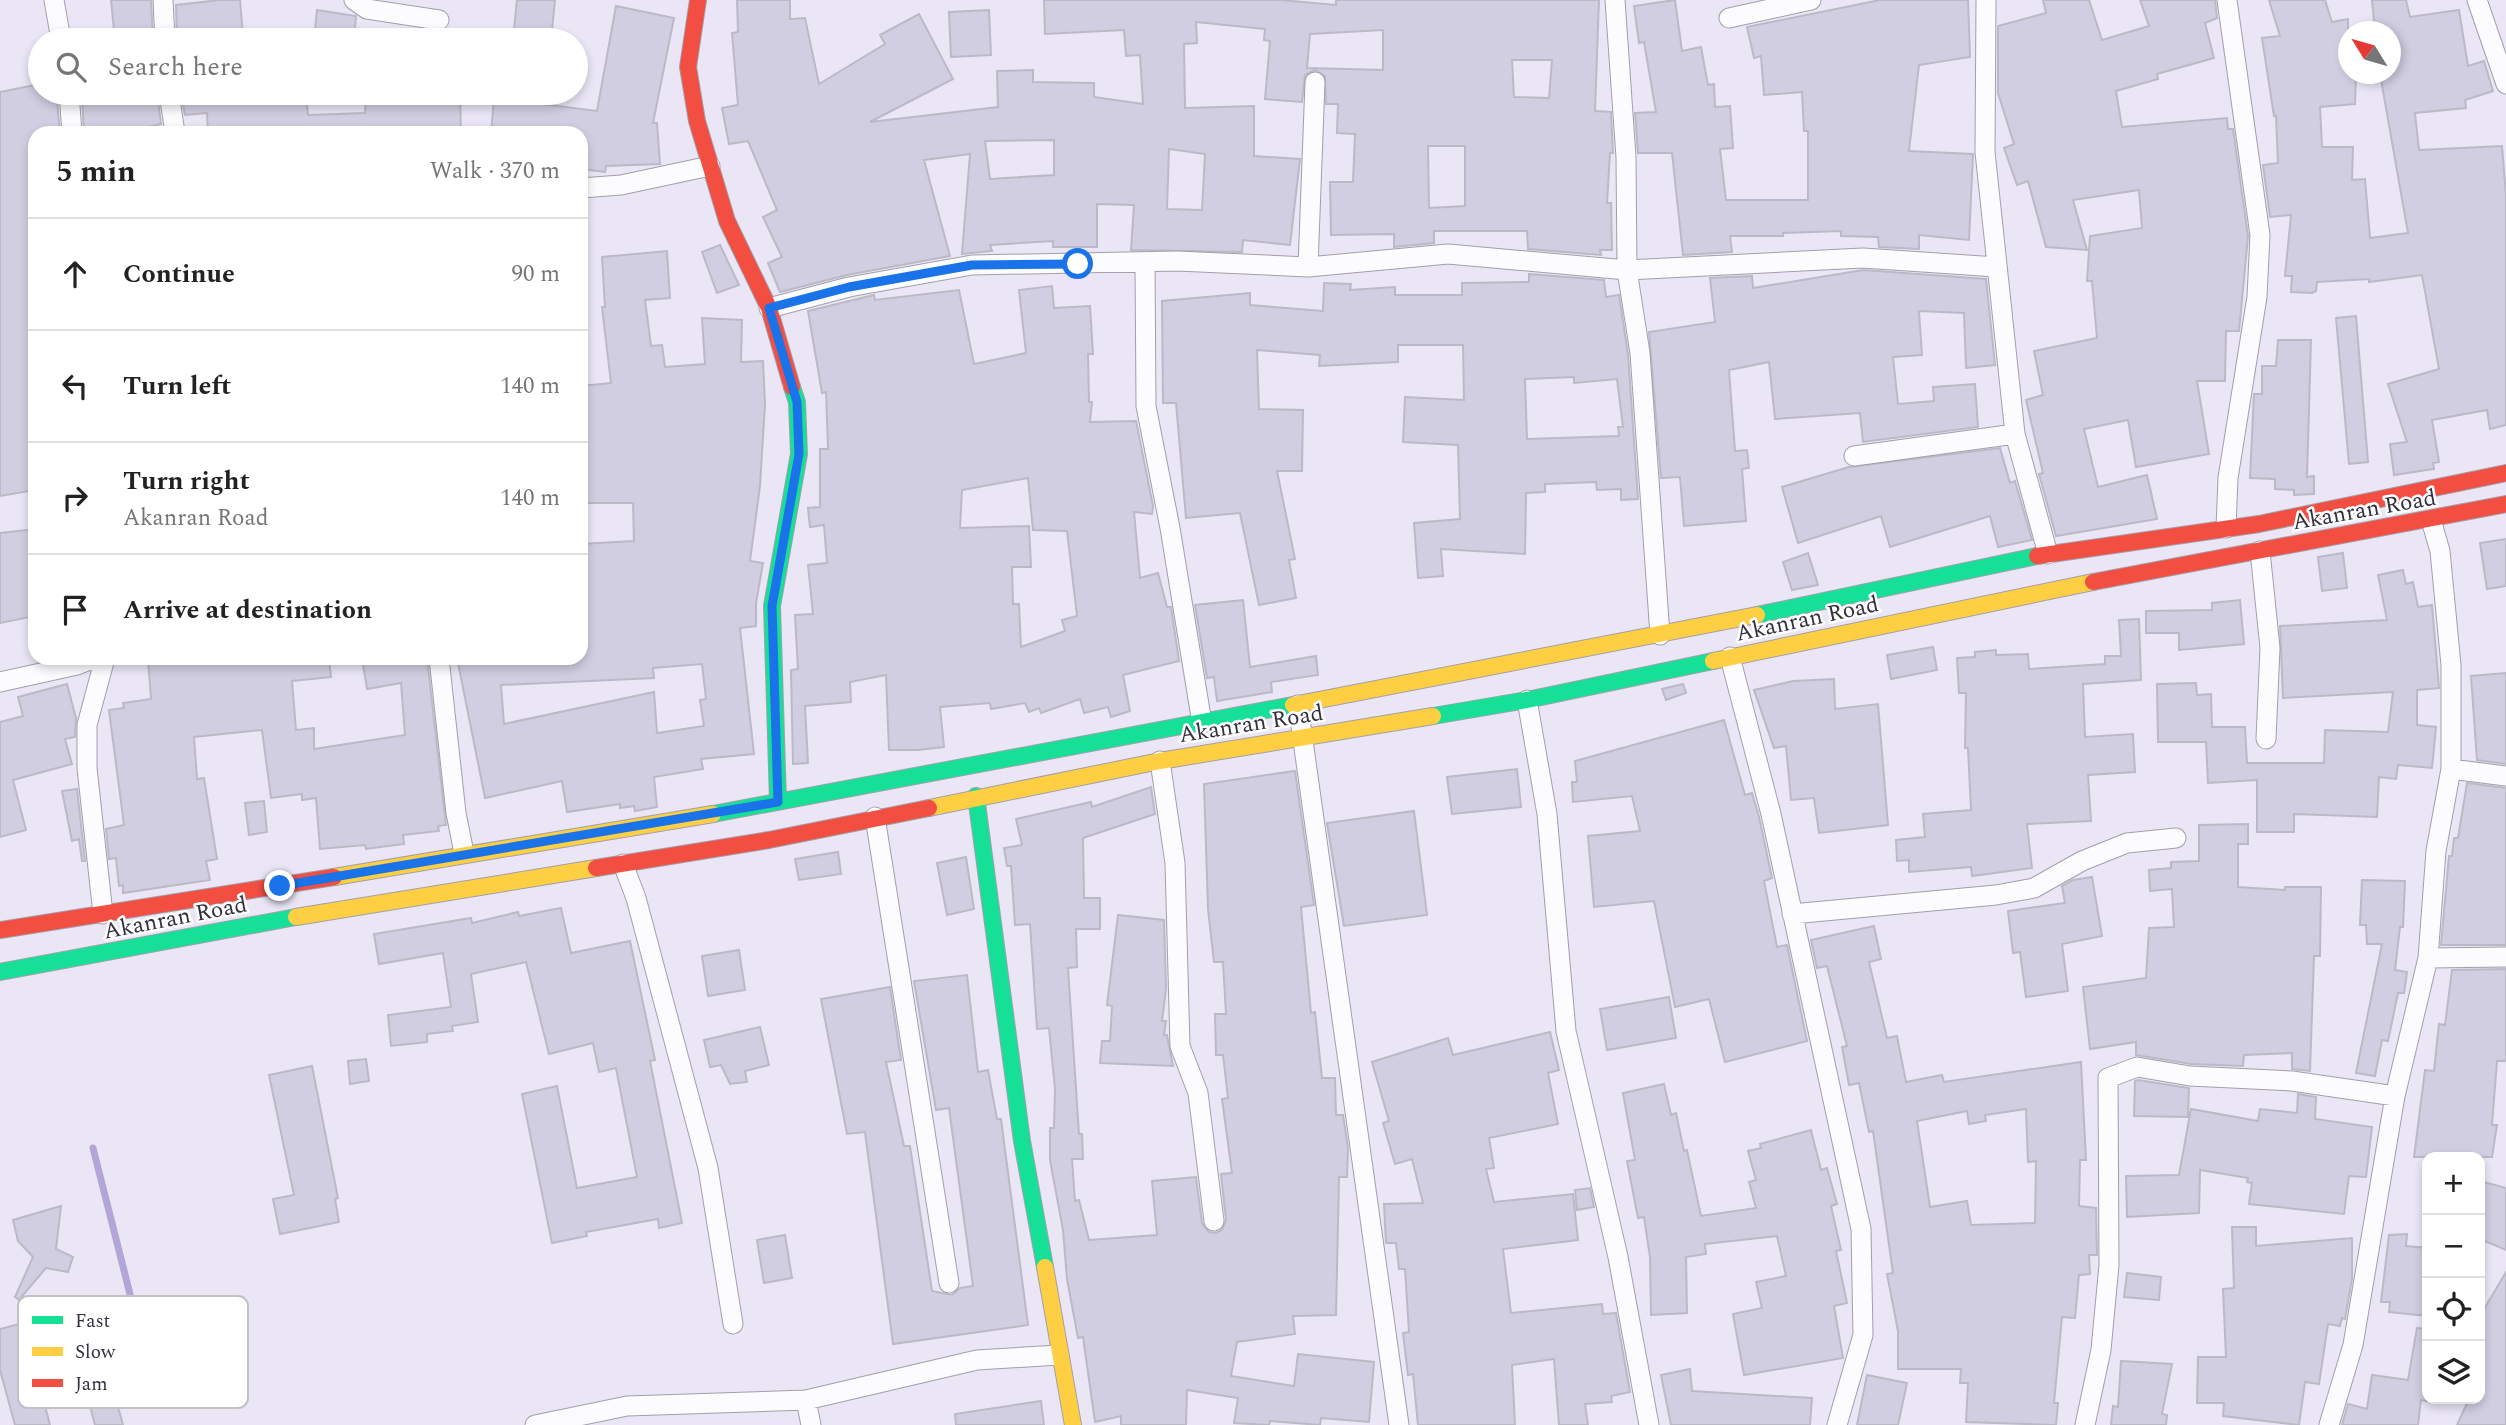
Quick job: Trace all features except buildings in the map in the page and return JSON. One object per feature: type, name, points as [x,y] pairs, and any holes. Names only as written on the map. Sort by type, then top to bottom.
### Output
[{"type":"main road","points":[[698,0],[688,67],[696,121],[727,221],[769,308],[797,402],[799,454],[772,606],[778,802]]},
{"type":"main road","name":"Akanran Road","points":[[0,930],[464,853],[620,831],[1660,635],[2048,554],[2226,528],[2506,473]]},
{"type":"main road","name":"Akanran Road","points":[[0,972],[282,919],[769,840],[976,796],[1160,761],[1527,701],[2046,591],[2506,504]]},
{"type":"main road","points":[[976,796],[1022,1141],[1073,1425]]},
{"type":"street","points":[[54,0],[59,28]]},
{"type":"street","points":[[163,0],[164,28]]},
{"type":"street","points":[[354,0],[367,9],[439,20]]},
{"type":"street","points":[[1615,0],[1626,158],[1627,270],[1640,353],[1660,635]]},
{"type":"street","points":[[1729,18],[1811,0]]},
{"type":"street","points":[[1986,0],[1985,152],[2015,433],[2048,554]]},
{"type":"street","points":[[2226,528],[2228,478],[2257,297],[2260,235],[2227,0]]},
{"type":"street","points":[[2477,0],[2506,85]]},
{"type":"street","points":[[1308,267],[1315,82]]},
{"type":"street","points":[[70,105],[71,126]]},
{"type":"street","points":[[171,105],[174,126]]},
{"type":"street","points":[[588,187],[621,185],[710,166]]},
{"type":"street","points":[[769,308],[849,287],[972,265],[1144,262],[1308,267],[1448,254],[1627,270],[1863,258],[1997,267]]},
{"type":"street","points":[[1144,262],[1146,406],[1170,528],[1202,723]]},
{"type":"street","points":[[1854,456],[2015,433]]},
{"type":"street","points":[[2329,1425],[2353,1345],[2379,1206],[2395,1096],[2428,958],[2436,852],[2451,769],[2451,665],[2440,551],[2431,520]]},
{"type":"street","points":[[2260,551],[2270,648],[2266,738]]},
{"type":"street","points":[[1730,657],[1772,814],[1861,1229],[1863,1335],[1838,1425]]},
{"type":"street","points":[[0,682],[77,665]]},
{"type":"street","points":[[103,665],[87,725],[87,768],[103,914]]},
{"type":"street","points":[[440,665],[456,813],[464,853]]},
{"type":"street","points":[[1527,701],[1547,814],[1566,1031],[1619,1257],[1649,1425]]},
{"type":"street","points":[[1298,705],[1399,1425]]},
{"type":"street","points":[[1160,761],[1175,863],[1180,1046],[1198,1093],[1214,1221]]},
{"type":"street","points":[[2451,769],[2506,776]]},
{"type":"street","points":[[875,817],[949,1283]]},
{"type":"street","points":[[1792,914],[1996,895],[2034,888],[2082,861],[2127,843],[2176,838]]},
{"type":"street","points":[[622,864],[636,898],[709,1168],[733,1324]]},
{"type":"street","points":[[2428,958],[2506,957]]},
{"type":"street","points":[[2085,1425],[2101,1350],[2109,1265],[2108,1078],[2137,1067],[2190,1076],[2292,1081],[2395,1096]]},
{"type":"street","points":[[535,1425],[627,1406],[806,1400],[977,1360],[1059,1355]]},
{"type":"street","points":[[806,1400],[811,1425]]},
{"type":"waterway","points":[[93,1148],[130,1296]]},
{"type":"traffic: fast","points":[[778,802],[772,606],[799,454],[797,402],[792,387]]},
{"type":"traffic: fast","points":[[1757,615],[2037,556]]},
{"type":"traffic: fast","points":[[1433,716],[1527,700],[1713,661]]},
{"type":"traffic: fast","points":[[713,814],[1293,705]]},
{"type":"traffic: fast","points":[[976,796],[1022,1141],[1045,1267]]},
{"type":"traffic: fast","points":[[0,972],[296,917]]},
{"type":"traffic: slow","points":[[1713,661],[2093,582]]},
{"type":"traffic: slow","points":[[1293,705],[1757,615]]},
{"type":"traffic: slow","points":[[929,808],[1160,761],[1433,716]]},
{"type":"traffic: slow","points":[[334,877],[713,814]]},
{"type":"traffic: slow","points":[[296,917],[596,868]]},
{"type":"traffic: slow","points":[[1045,1267],[1073,1425]]},
{"type":"traffic: jam","points":[[698,0],[688,67],[697,121],[727,221],[769,308],[792,387]]},
{"type":"traffic: jam","points":[[2037,556],[2259,524],[2506,473]]},
{"type":"traffic: jam","points":[[2093,582],[2506,504]]},
{"type":"traffic: jam","points":[[596,868],[769,840],[929,808]]},
{"type":"traffic: jam","points":[[0,930],[334,877]]},
{"type":"route","points":[[280,886],[464,853],[620,831],[778,802],[772,606],[799,454],[797,402],[769,308],[849,287],[972,265],[1078,264]]}]
